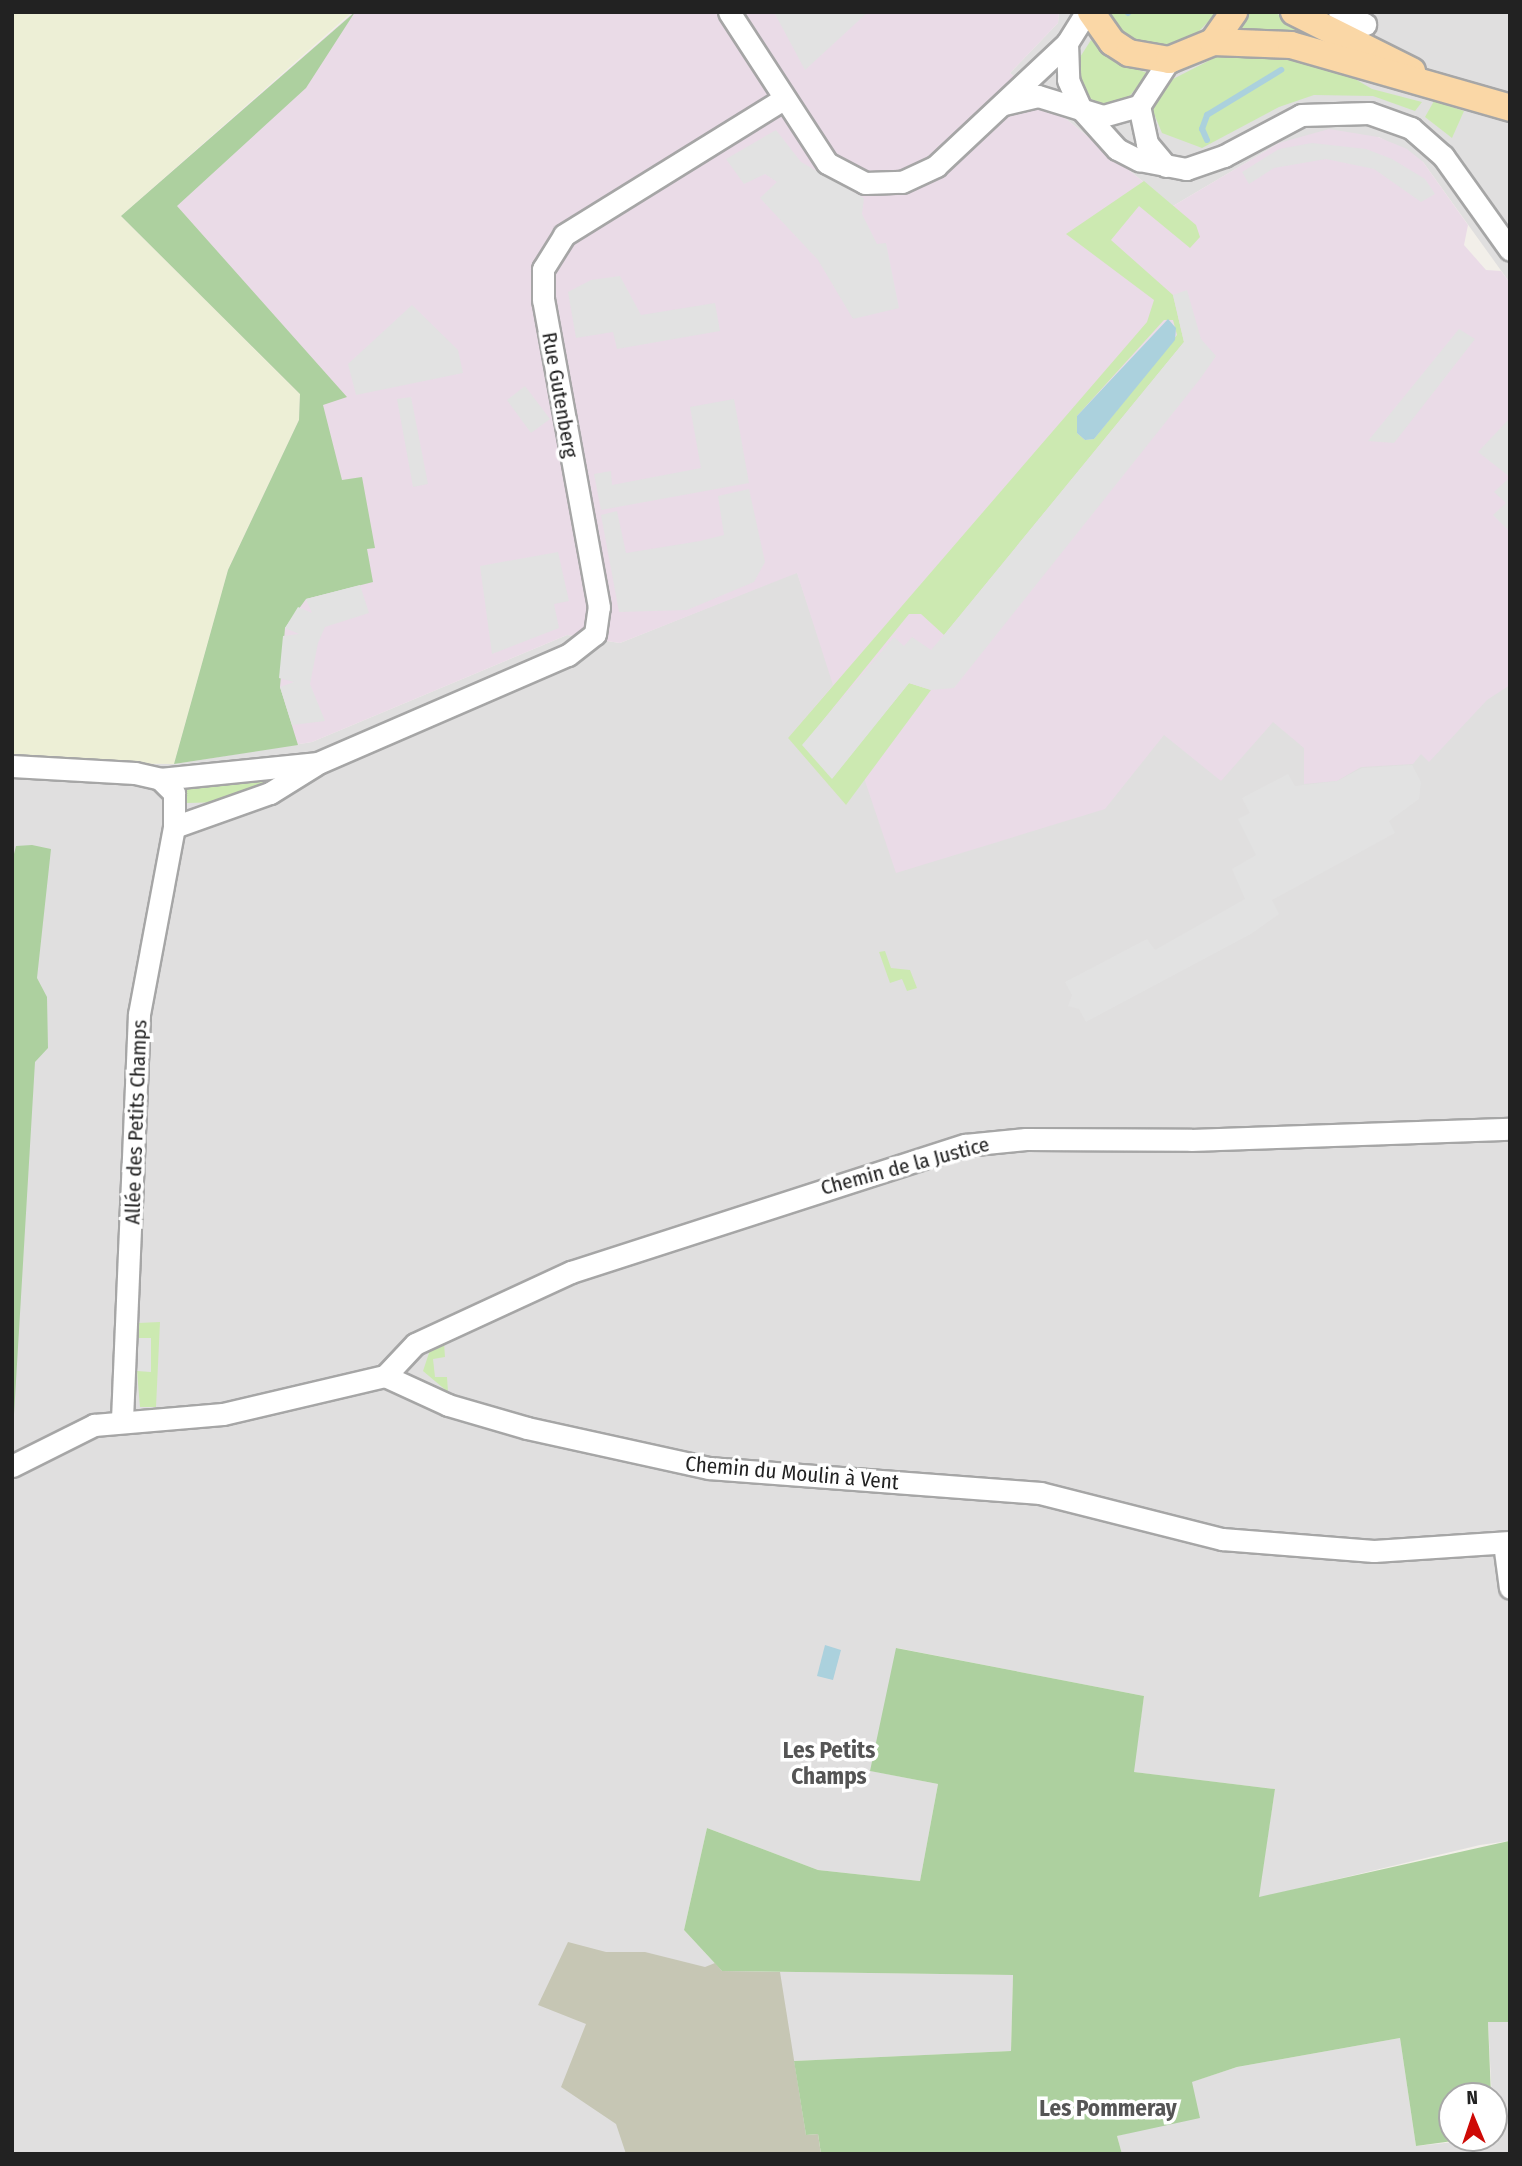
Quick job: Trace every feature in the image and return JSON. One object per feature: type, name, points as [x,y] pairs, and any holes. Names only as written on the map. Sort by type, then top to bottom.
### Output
[{"type":"main road","points":[[1088,12],[1112,42],[1129,53],[1169,60],[1213,42],[1267,40],[1432,83],[1510,108]]},
{"type":"main road","points":[[1213,42],[1234,12]]},
{"type":"main road","points":[[1294,12],[1339,22],[1432,83]]},
{"type":"street","points":[[729,12],[782,100],[827,163],[865,183],[902,182],[936,166],[1067,43],[1088,12]]},
{"type":"street","points":[[1339,22],[1365,24]]},
{"type":"street","points":[[1067,43],[1068,80],[1081,109],[1117,149],[1166,166],[1205,165],[1301,115],[1369,113],[1411,128],[1443,156],[1510,250]]},
{"type":"street","points":[[1001,105],[1038,96],[1103,116],[1139,106],[1169,60]]},
{"type":"street","name":"Rue Gutenberg","points":[[12,766],[160,779],[318,763],[568,655],[594,634],[599,607],[543,300],[543,268],[564,235],[782,100]]},
{"type":"street","points":[[1139,106],[1147,143],[1166,166]]},
{"type":"street","points":[[174,827],[270,793],[318,763]]},
{"type":"street","name":"Allée des Petits Champs","points":[[122,1420],[139,1014],[174,827],[174,793],[160,779]]},
{"type":"street","name":"Chemin de la Justice","points":[[385,1376],[415,1344],[571,1272],[965,1145],[1026,1139],[1191,1140],[1510,1129]]},
{"type":"street","points":[[12,1466],[72,1431],[122,1420],[223,1414],[385,1376]]},
{"type":"street","name":"Chemin du Moulin à Vent","points":[[385,1376],[448,1405],[527,1428],[709,1468],[1040,1493],[1222,1539],[1374,1551],[1507,1543]]},
{"type":"street","points":[[1507,1543],[1510,1588]]},
{"type":"shaded area","points":[[12,12],[352,12],[121,216],[300,394],[299,420],[228,570],[174,764],[12,762]]},
{"type":"shaded area","points":[[354,12],[1059,12],[1058,23],[1010,73],[1173,206],[1279,143],[1329,129],[1378,137],[1407,149],[1423,162],[1468,225],[1464,245],[1486,270],[1501,271],[1510,283],[1510,685],[1487,700],[1429,762],[1421,754],[1413,764],[1361,767],[1337,781],[1304,784],[1304,748],[1273,722],[1221,781],[1164,735],[1105,809],[896,873],[864,778],[846,805],[788,738],[833,685],[797,573],[620,643],[567,635],[312,742],[174,764],[228,570],[121,216]]},
{"type":"shaded area","points":[[774,12],[868,12],[805,70]]},
{"type":"shaded area","points":[[1059,12],[1510,12],[1510,283],[1423,162],[1379,137],[1279,143],[1173,206],[1010,73],[1058,23]]},
{"type":"shaded area","points":[[776,130],[801,162],[864,198],[862,214],[877,244],[886,243],[899,308],[853,319],[818,260],[760,198],[777,182],[765,174],[744,184],[726,159]]},
{"type":"shaded area","points":[[1312,143],[1366,149],[1392,159],[1425,179],[1435,194],[1421,202],[1374,169],[1326,159],[1274,168],[1249,184],[1242,172],[1279,149]]},
{"type":"shaded area","points":[[620,276],[641,315],[715,303],[720,331],[617,349],[613,332],[576,338],[568,292],[591,280]]},
{"type":"shaded area","points":[[1187,290],[1201,339],[1216,356],[1200,379],[954,688],[931,690],[909,683],[832,779],[802,745],[894,637],[904,646],[912,637],[931,650],[944,635],[1184,342],[1173,295]]},
{"type":"shaded area","points":[[412,305],[458,350],[463,373],[356,395],[348,364]]},
{"type":"shaded area","points":[[1459,329],[1475,339],[1394,443],[1368,441]]},
{"type":"shaded area","points":[[1510,341],[1510,1862],[1509,1841],[1480,1845],[1258,1898],[1275,1789],[1133,1772],[1144,1696],[897,1648],[871,1771],[938,1784],[920,1881],[818,1870],[707,1828],[684,1930],[722,1971],[1013,1975],[1011,2051],[794,2061],[806,2135],[821,2154],[12,2154],[12,762],[174,764],[312,742],[567,635],[620,643],[797,572],[834,685]]},
{"type":"shaded area","points":[[525,386],[550,419],[531,433],[507,400]]},
{"type":"shaded area","points":[[411,397],[428,484],[413,487],[397,399]]},
{"type":"shaded area","points":[[734,399],[749,483],[601,510],[594,474],[611,471],[612,485],[701,468],[690,407]]},
{"type":"shaded area","points":[[1510,418],[1510,477],[1478,452]]},
{"type":"shaded area","points":[[1510,477],[1510,532],[1493,515],[1506,503],[1494,492]]},
{"type":"shaded area","points":[[749,489],[765,562],[754,582],[687,610],[619,612],[601,515],[617,511],[626,553],[700,541],[724,535],[718,496]]},
{"type":"shaded area","points":[[558,552],[569,601],[554,604],[559,628],[492,654],[480,566]]},
{"type":"shaded area","points":[[360,585],[369,613],[325,627],[318,643],[310,684],[325,721],[292,725],[280,687],[294,682],[279,678],[283,636],[299,634],[285,628],[298,607],[312,613],[306,599]]},
{"type":"shaded area","points":[[1412,765],[1421,782],[1419,799],[1389,821],[1395,833],[1272,900],[1279,914],[1251,934],[1086,1022],[1079,1009],[1068,1006],[1072,995],[1065,982],[1147,939],[1155,950],[1245,899],[1232,869],[1256,855],[1238,819],[1250,813],[1242,798],[1288,774],[1295,786],[1337,781],[1362,768]]},
{"type":"shaded area","points":[[137,1338],[151,1338],[151,1372],[137,1371]]},
{"type":"shaded area","points":[[568,1942],[606,1952],[645,1952],[705,1967],[715,1963],[722,1971],[780,1972],[806,2135],[818,2134],[821,2154],[626,2154],[616,2124],[561,2087],[586,2024],[538,2005]]},
{"type":"shaded area","points":[[1488,2022],[1510,2022],[1510,2154],[1122,2154],[1117,2136],[1136,2131],[1191,2082],[1237,2067],[1400,2038],[1416,2146],[1438,2144],[1438,2152],[1508,2152],[1508,2082],[1491,2082]]},
{"type":"green space","points":[[355,12],[306,88],[177,206],[347,397],[323,405],[342,480],[362,477],[375,548],[367,549],[373,582],[306,599],[285,628],[280,687],[298,745],[174,764],[228,570],[299,420],[300,394],[121,216]]},
{"type":"green space","points":[[1104,12],[1218,12],[1191,39],[1165,46],[1127,37]]},
{"type":"green space","points":[[1247,12],[1273,12],[1385,65],[1235,35]]},
{"type":"green space","points":[[1091,40],[1123,65],[1148,73],[1125,102],[1102,106],[1081,92],[1075,65]]},
{"type":"green space","points":[[1251,49],[1338,69],[1372,89],[1422,102],[1415,111],[1373,96],[1314,95],[1279,107],[1202,148],[1162,133],[1152,109],[1173,79],[1220,55]]},
{"type":"green space","points":[[1434,101],[1464,111],[1452,138],[1425,117]]},
{"type":"green space","points":[[1144,181],[1196,225],[1200,237],[1190,248],[1139,206],[1111,240],[1173,295],[1184,342],[944,635],[921,614],[909,614],[803,745],[832,778],[909,683],[931,690],[846,805],[788,738],[1147,322],[1154,300],[1066,234]],"holes":[[[1164,320],[1173,320],[1177,335],[1094,439],[1085,440],[1077,433],[1077,416]]]},
{"type":"green space","points":[[289,775],[221,802],[187,803],[181,785]]},
{"type":"green space","points":[[32,845],[51,849],[37,978],[47,997],[48,1048],[35,1062],[12,1448],[12,862],[16,846]]},
{"type":"green space","points":[[885,951],[891,968],[910,970],[917,988],[907,991],[902,979],[890,983],[879,952]]},
{"type":"green space","points":[[160,1322],[156,1407],[140,1407],[137,1371],[151,1371],[151,1339],[137,1338],[138,1323]]},
{"type":"green space","points":[[444,1343],[445,1357],[433,1359],[435,1377],[447,1377],[448,1392],[423,1371],[430,1350]]},
{"type":"green space","points":[[896,1648],[1144,1696],[1134,1772],[1275,1789],[1259,1897],[1509,1841],[1510,2022],[1488,2022],[1490,2082],[1438,2082],[1438,2143],[1416,2146],[1400,2038],[1237,2067],[1192,2082],[1200,2118],[1117,2136],[1122,2154],[821,2154],[818,2134],[806,2135],[794,2061],[1011,2051],[1013,1975],[722,1971],[684,1930],[707,1828],[818,1870],[920,1881],[938,1784],[870,1771]]},
{"type":"water","points":[[1168,319],[1176,328],[1175,340],[1094,439],[1085,440],[1077,433],[1077,416]]},
{"type":"water","points":[[825,1645],[841,1650],[833,1680],[817,1676]]},
{"type":"waterway","points":[[1207,140],[1202,129],[1207,115],[1281,70]]},
{"type":"district","name":"Les Petits Champs","points":[[829,1763]]},
{"type":"district","name":"Les Pommeray","points":[[1108,2108]]}]
